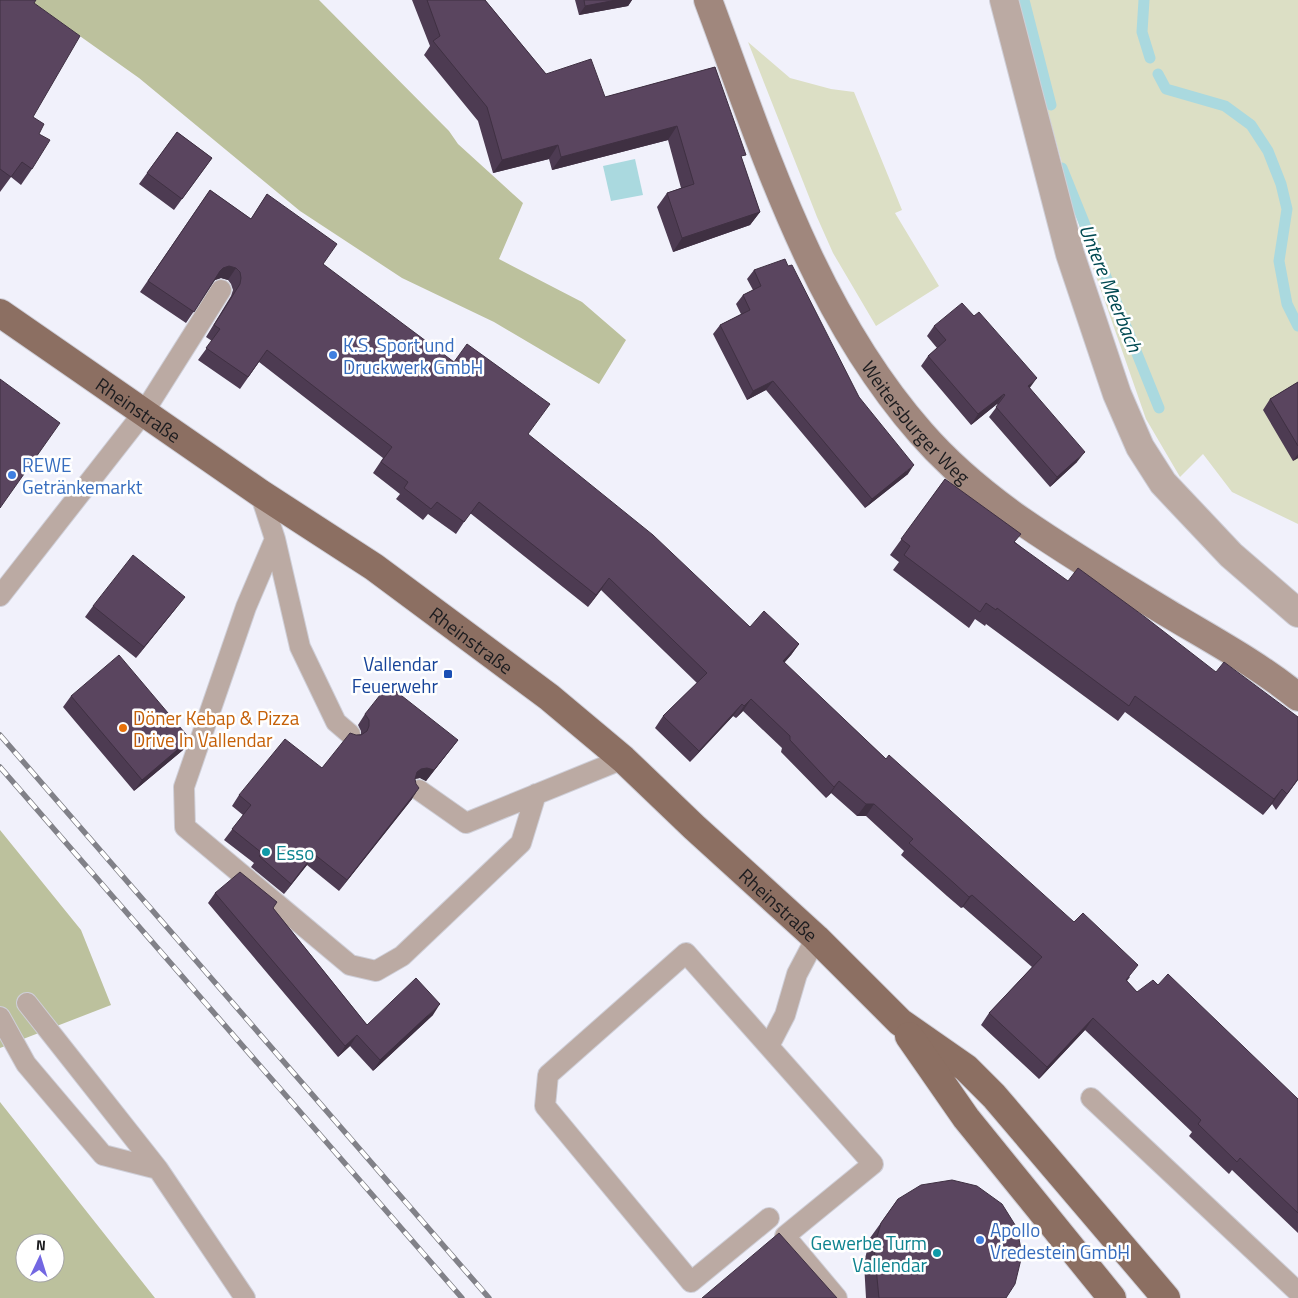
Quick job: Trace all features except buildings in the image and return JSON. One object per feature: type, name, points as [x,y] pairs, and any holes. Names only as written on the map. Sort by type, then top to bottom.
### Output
[{"type":"main road","name":"Rheinstraße","points":[[0,313],[260,492],[374,567],[548,697],[622,759],[816,938],[900,1022],[966,1068],[994,1096],[1166,1298]]},
{"type":"main road","name":"Rheinstraße","points":[[900,1022],[966,1118],[1112,1298]]},
{"type":"street","name":"Weitersburger Weg","points":[[708,0],[781,197],[810,259],[842,320],[873,370],[921,433],[947,461],[1015,516],[1132,592],[1231,650],[1298,697]]},
{"type":"street","points":[[1004,0],[1070,254],[1117,394],[1140,447],[1164,483],[1231,555],[1298,613]]},
{"type":"lane","points":[[0,596],[144,412],[221,290]]},
{"type":"lane","points":[[260,492],[275,539],[300,647],[336,722],[350,734]]},
{"type":"lane","points":[[275,539],[246,607],[184,787],[185,827],[350,965],[376,971],[402,956],[521,844],[536,794]]},
{"type":"lane","points":[[419,790],[466,823],[622,759]]},
{"type":"lane","points":[[769,1046],[785,1015],[796,974],[816,938]]},
{"type":"lane","points":[[769,1218],[691,1282],[545,1106],[548,1075],[686,952],[872,1164],[785,1236],[837,1298]]},
{"type":"lane","points":[[27,1003],[158,1169],[245,1298]]},
{"type":"lane","points":[[0,1017],[26,1064],[102,1156],[158,1169]]},
{"type":"lane","points":[[1092,1098],[1298,1292]]},
{"type":"green space","points":[[29,0],[319,0],[449,131],[458,144],[523,203],[499,259],[582,302],[626,340],[599,384],[494,322],[402,278],[300,211],[139,78]]},
{"type":"green space","points":[[1017,0],[1298,0],[1298,524],[1232,492],[1203,454],[1180,477],[1146,419],[1082,236]]},
{"type":"green space","points":[[748,42],[790,78],[831,89],[854,92],[902,210],[895,213],[939,286],[876,326],[833,253]]},
{"type":"green space","points":[[0,830],[81,930],[111,1005],[0,1048]]},
{"type":"green space","points":[[0,1102],[155,1298],[0,1298]]},
{"type":"water","points":[[635,159],[643,195],[611,201],[603,166]]},
{"type":"waterway","name":"Untere Meerbach","points":[[1024,0],[1051,105]]},
{"type":"waterway","points":[[1144,0],[1142,32],[1150,58]]},
{"type":"waterway","points":[[1158,74],[1166,89],[1225,106],[1251,125],[1268,151],[1281,184],[1287,209],[1279,261],[1287,304],[1298,326]]},
{"type":"waterway","name":"Untere Meerbach","points":[[1062,168],[1159,408]]},
{"type":"railway","points":[[0,735],[489,1298]]},
{"type":"railway","points":[[0,767],[462,1298]]},
{"type":"place","name":"K.S. Sport und Druckwerk GmbH","points":[[333,355]]},
{"type":"place","name":"REWE Getränkemarkt","points":[[12,475]]},
{"type":"place","name":"Vallendar Feuerwehr","points":[[448,674]]},
{"type":"place","name":"Döner Kebap & Pizza Drive In Vallendar","points":[[123,728]]},
{"type":"place","name":"Esso","points":[[266,852]]},
{"type":"place","name":"Apollo Vredestein GmbH","points":[[980,1240]]},
{"type":"place","name":"Gewerbe Turm Vallendar","points":[[937,1253]]}]
